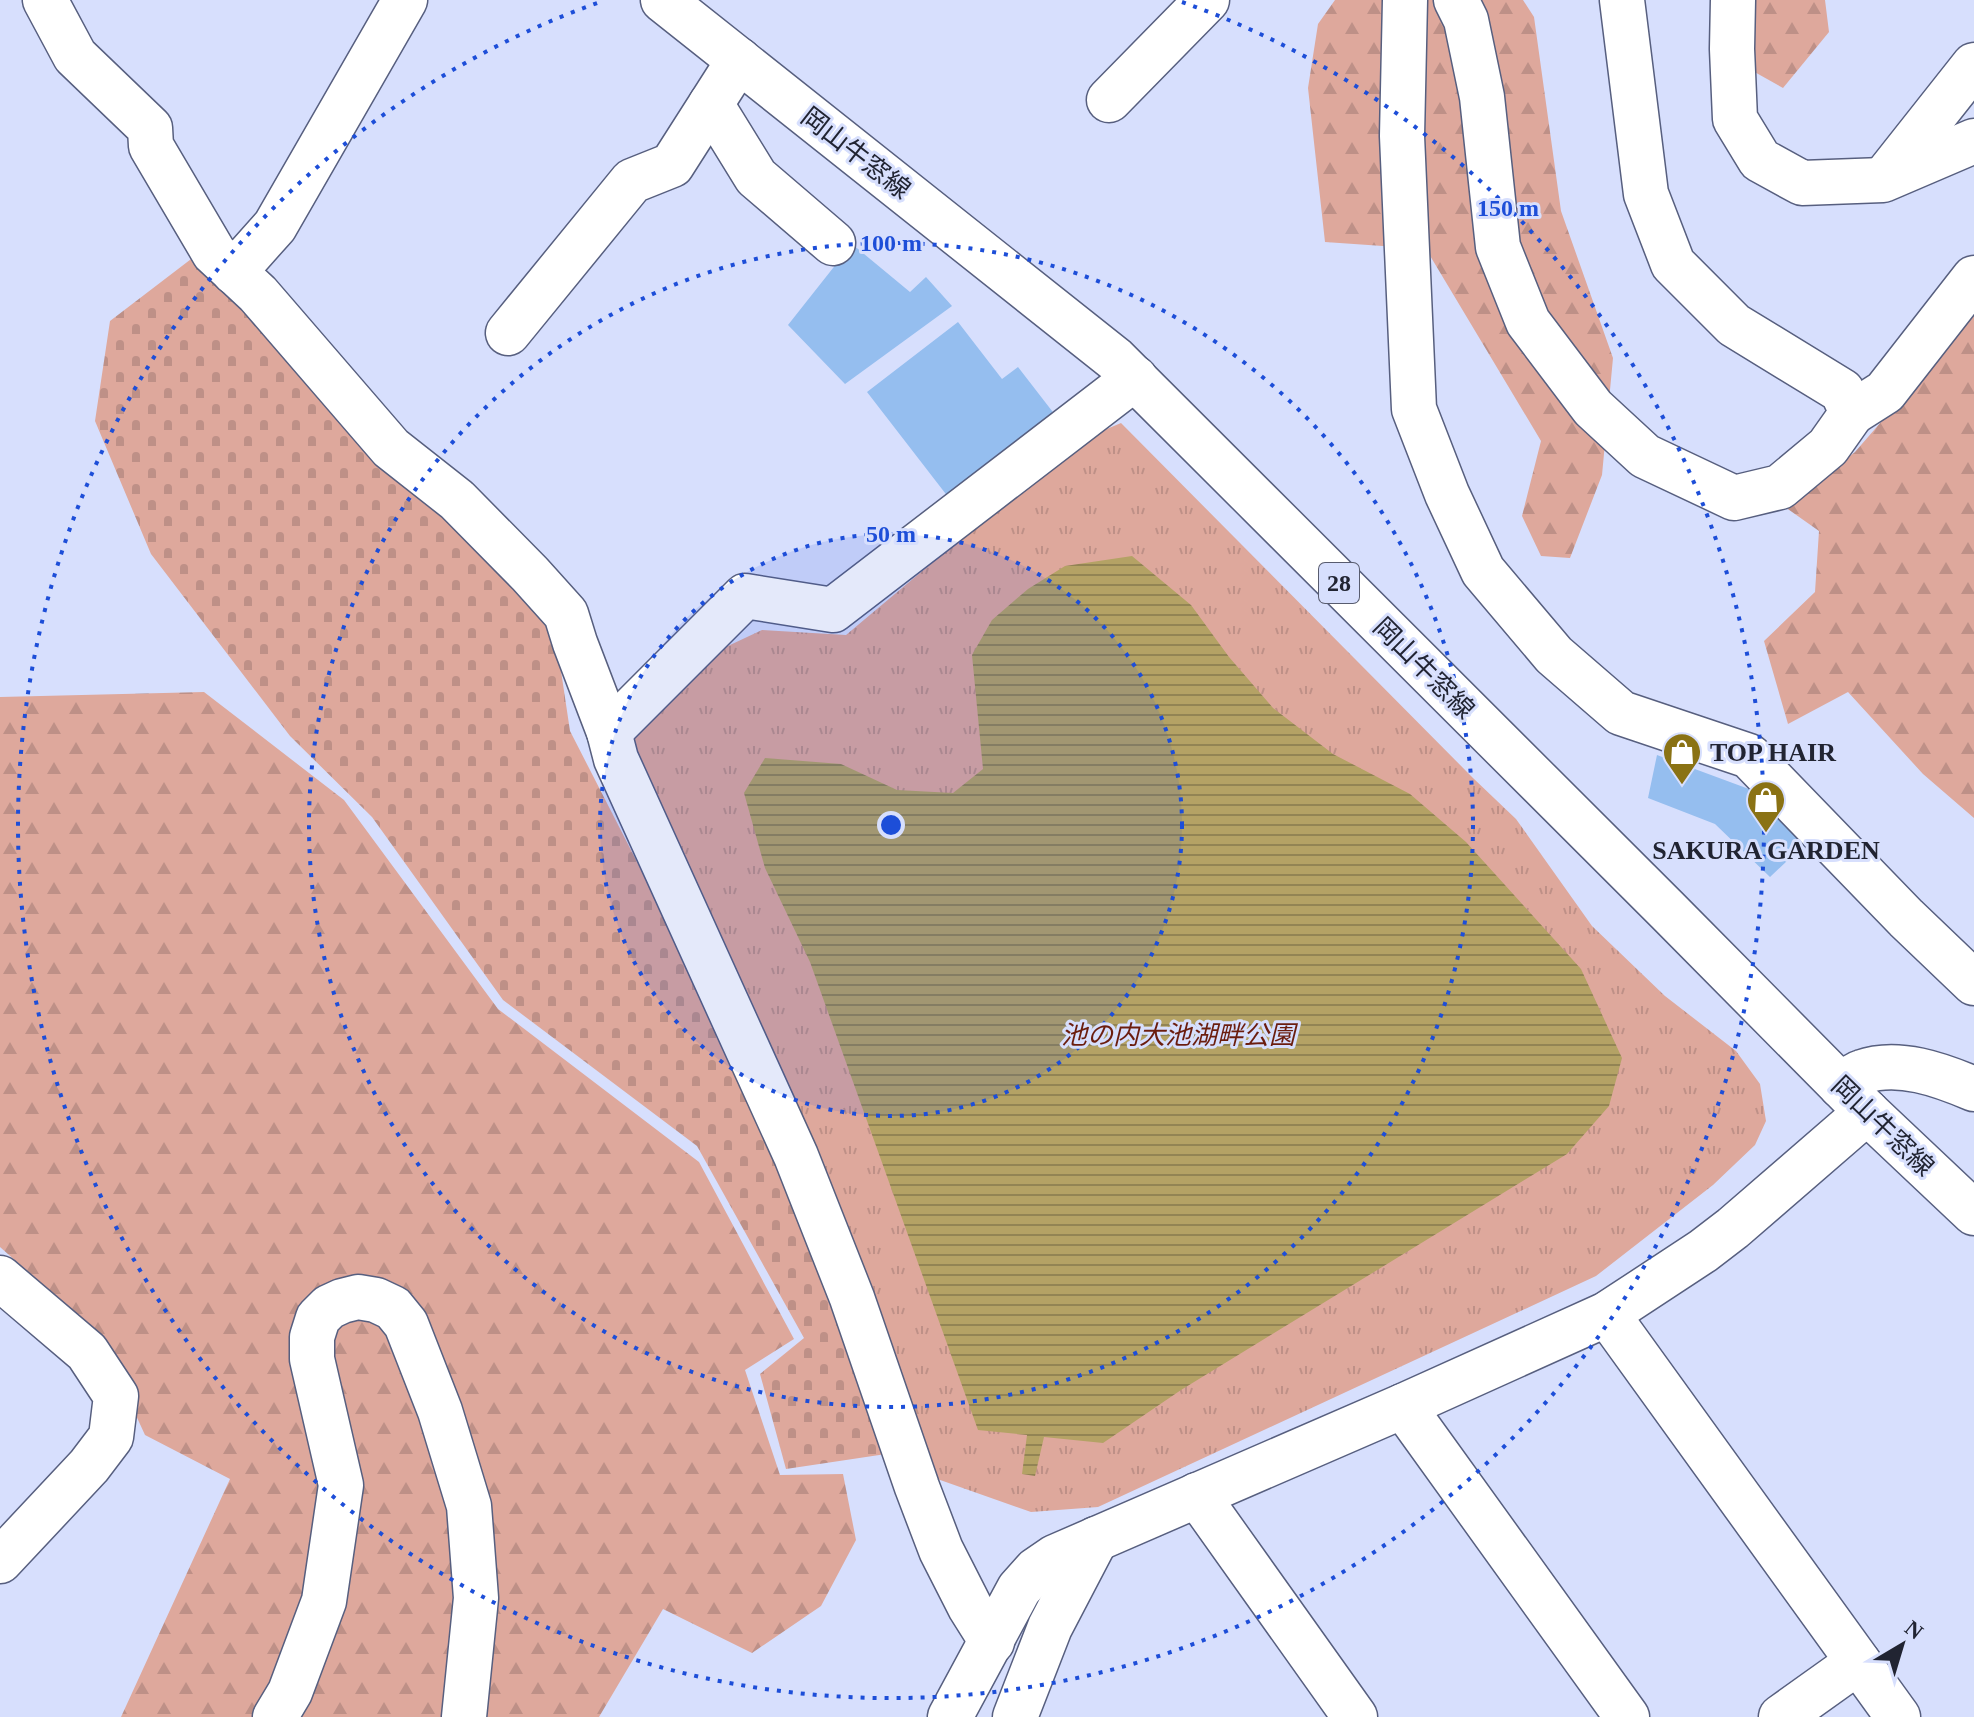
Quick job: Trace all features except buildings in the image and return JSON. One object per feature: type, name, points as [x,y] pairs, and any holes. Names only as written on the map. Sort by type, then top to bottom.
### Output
[{"type":"street","points":[[45,0],[75,56],[150,128],[151,146],[214,253],[258,294],[391,448],[457,500],[566,614],[616,759],[796,1156],[852,1298],[941,1550],[992,1642]]},
{"type":"street","points":[[234,272],[275,226],[405,0]]},
{"type":"street","name":"岡山牛窓線","points":[[663,0],[1115,359],[1854,1099],[1974,1213]]},
{"type":"street","points":[[1109,100],[1207,0]]},
{"type":"street","points":[[1405,0],[1402,136],[1414,409],[1447,494],[1483,571],[1554,655],[1621,713],[1749,756],[1906,918],[1974,983]]},
{"type":"street","points":[[1456,0],[1466,20],[1482,97],[1498,247],[1528,322],[1593,408],[1645,456],[1734,498],[1780,487],[1828,447],[1852,413],[1885,392],[1974,278]]},
{"type":"street","points":[[1622,0],[1646,194],[1673,264],[1734,325],[1842,391],[1852,413]]},
{"type":"street","points":[[1733,0],[1735,119],[1760,160],[1802,183],[1883,180],[1974,141]]},
{"type":"street","points":[[508,333],[632,181],[672,165],[739,60]]},
{"type":"street","points":[[1883,180],[1974,65]]},
{"type":"street","points":[[711,104],[756,177],[833,243]]},
{"type":"street","points":[[609,732],[745,596],[833,610],[1135,378]]},
{"type":"street","points":[[950,1717],[1019,1589],[1036,1570],[1055,1557],[1607,1314],[1723,1236],[1854,1099],[1860,1072],[1890,1066],[1947,1078],[1974,1089]]},
{"type":"street","points":[[0,1278],[87,1352],[116,1396],[111,1437],[89,1466],[0,1561]]},
{"type":"street","points":[[275,1717],[290,1692],[324,1601],[341,1485],[312,1359],[312,1337],[318,1318],[329,1307],[358,1297],[376,1300],[393,1308],[406,1324],[440,1411],[469,1506],[476,1598],[464,1717]]},
{"type":"street","points":[[1607,1314],[1898,1717]]},
{"type":"street","points":[[1403,1406],[1627,1717]]},
{"type":"street","points":[[1197,1495],[1355,1717]]},
{"type":"street","points":[[1015,1717],[1050,1627],[1096,1539]]},
{"type":"street","points":[[1781,1717],[1858,1662]]},
{"type":"green space","points":[[1335,0],[1523,0],[1534,17],[1561,211],[1613,358],[1602,475],[1570,558],[1541,556],[1522,516],[1541,441],[1426,249],[1325,242],[1308,88],[1318,24]]},
{"type":"green space","points":[[1755,0],[1825,0],[1829,32],[1783,88],[1751,70]]},
{"type":"green space","points":[[199,253],[369,447],[554,624],[570,731],[735,1053],[832,1284],[886,1454],[786,1469],[760,1374],[804,1338],[697,1146],[503,1000],[372,817],[290,736],[151,554],[95,421],[110,321]]},
{"type":"green space","points":[[1974,311],[1974,818],[1923,774],[1848,692],[1788,724],[1764,641],[1815,592],[1819,531],[1785,507],[1855,452]]},
{"type":"green space","name":"池の内大池湖畔公園","points":[[1121,423],[1516,819],[1592,926],[1665,996],[1736,1051],[1760,1084],[1766,1121],[1755,1145],[1713,1185],[1596,1276],[1098,1507],[1031,1512],[926,1475],[628,745],[698,660],[762,630],[846,635],[1076,442]]},
{"type":"green space","points":[[204,692],[344,800],[498,1009],[699,1162],[794,1339],[745,1370],[780,1475],[843,1474],[856,1540],[821,1606],[752,1653],[663,1609],[599,1717],[121,1717],[230,1479],[145,1435],[99,1335],[0,1247],[0,697]]},
{"type":"shaded area","name":"池の内大池湖畔公園","points":[[1132,556],[1191,605],[1229,657],[1273,708],[1333,754],[1410,794],[1466,842],[1581,969],[1622,1058],[1609,1106],[1567,1154],[1181,1390],[1103,1443],[1044,1437],[1035,1476],[1022,1474],[1027,1435],[978,1430],[810,962],[765,868],[744,793],[765,758],[841,764],[897,790],[953,793],[983,769],[972,655],[992,620],[1028,589],[1065,566]]},
{"type":"place","name":"TOP HAIR","points":[[1682,786]]},
{"type":"place","name":"SAKURA GARDEN","points":[[1766,834]]}]
